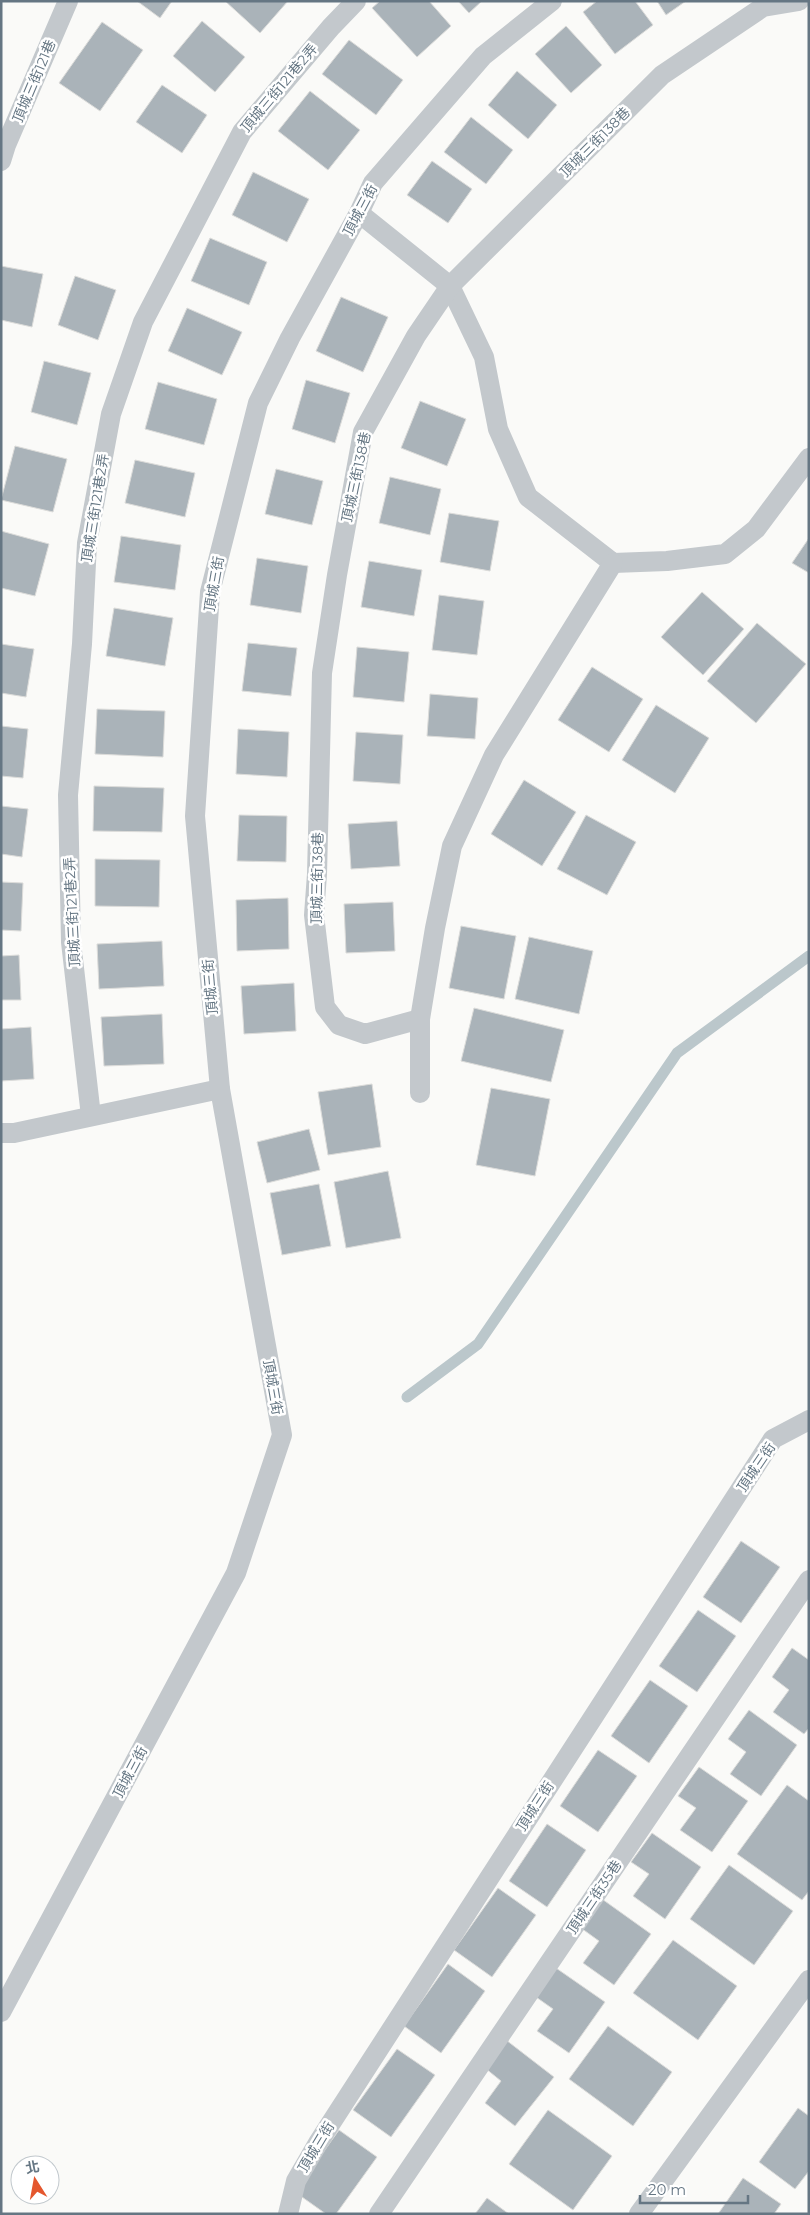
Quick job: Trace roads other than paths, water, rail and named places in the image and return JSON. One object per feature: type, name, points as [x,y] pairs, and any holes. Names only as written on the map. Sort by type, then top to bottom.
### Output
[{"type":"lane","name":"頂城三街121巷","points":[[1,161],[6,145],[68,1]]},
{"type":"lane","name":"頂城三街121巷2弄","points":[[91,1116],[71,942],[68,795],[82,644],[86,543],[111,414],[143,322],[242,132],[331,27],[356,1]]},
{"type":"lane","name":"頂城三街","points":[[1,2012],[236,1573],[282,1435],[220,1089],[195,816],[210,592],[258,403],[290,338],[359,213],[373,183],[483,56],[552,1]]},
{"type":"lane","name":"頂城三街138巷","points":[[420,1019],[365,1034],[339,1025],[325,1007],[314,915],[317,874],[322,673],[337,575],[363,432],[416,336],[450,286],[662,75],[763,7],[799,1]]},
{"type":"lane","points":[[359,213],[450,286],[484,356],[498,429],[528,497],[613,563],[725,554],[756,529],[809,458]]},
{"type":"lane","points":[[420,1093],[420,1019],[435,928],[452,846],[494,755],[613,563]]},
{"type":"lane","points":[[1,1133],[14,1133],[220,1089]]},
{"type":"lane","name":"頂城三街","points":[[288,2214],[296,2181],[318,2143],[767,1448],[773,1439],[809,1420]]},
{"type":"lane","name":"頂城三街35巷","points":[[379,2214],[809,1580]]},
{"type":"lane","points":[[639,2214],[809,1980]]},
{"type":"waterway","points":[[407,1397],[478,1344],[677,1053],[809,956]]}]
